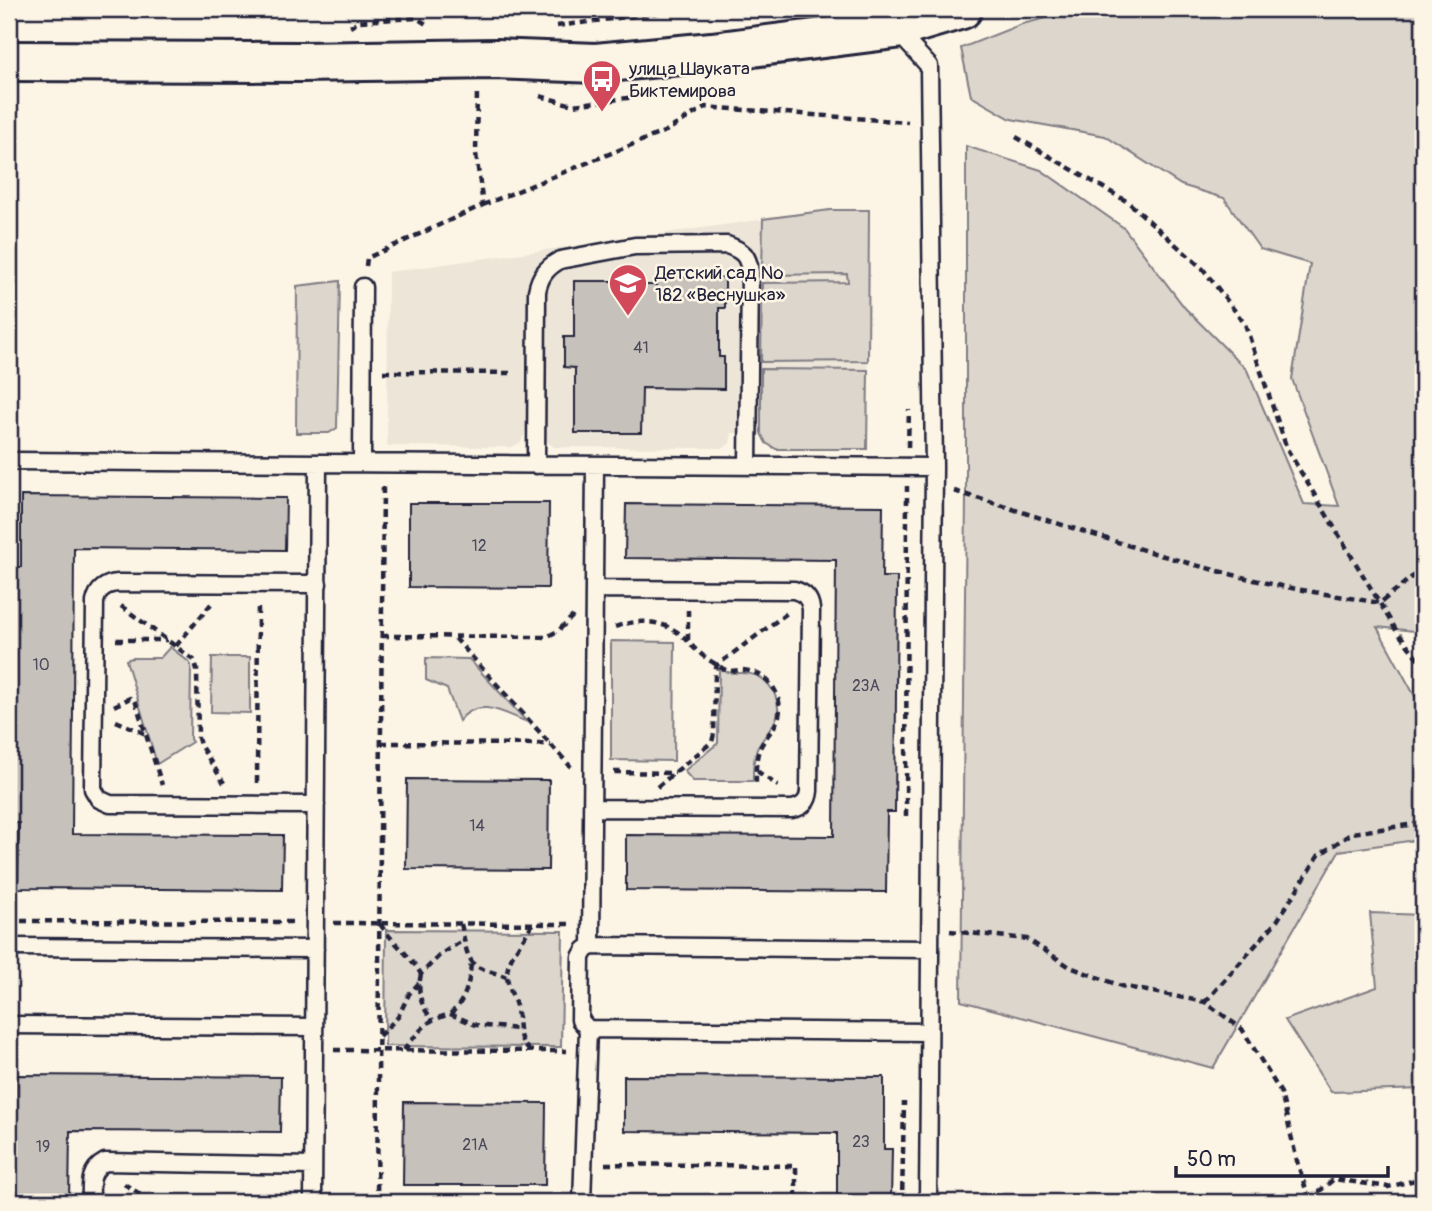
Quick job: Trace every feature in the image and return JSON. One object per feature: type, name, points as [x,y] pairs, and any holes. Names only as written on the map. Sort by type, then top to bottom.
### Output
[{"type":"street","points":[[9,61],[300,62],[496,59],[596,62],[712,52],[895,29],[962,9]]},
{"type":"lane","points":[[854,9],[895,29],[929,66],[934,467],[928,1202]]},
{"type":"lane","points":[[536,465],[537,291],[539,281],[550,266],[560,260],[642,245],[727,245],[739,249],[749,262],[750,272],[748,466]]},
{"type":"lane","points":[[362,463],[363,287]]},
{"type":"lane","points":[[9,461],[934,467]]},
{"type":"lane","points":[[313,1202],[318,463]]},
{"type":"lane","points":[[591,946],[595,465]]},
{"type":"lane","points":[[316,805],[110,804],[100,799],[93,789],[97,715],[95,602],[100,590],[109,584],[118,583],[317,584]]},
{"type":"lane","points":[[592,807],[792,809],[804,804],[808,799],[811,609],[805,594],[794,590],[594,592]]},
{"type":"lane","points":[[582,1202],[588,1029],[580,1020],[581,957],[585,950],[591,946],[930,949]]},
{"type":"lane","points":[[9,947],[315,949]]},
{"type":"lane","points":[[9,1024],[314,1027]]},
{"type":"lane","points":[[588,1029],[929,1032]]},
{"type":"lane","points":[[91,1202],[92,1174],[96,1167],[105,1162],[313,1166]]},
{"type":"path","points":[[402,9],[410,19]]},
{"type":"path","points":[[483,205],[476,154],[477,87],[488,87]]},
{"type":"path","points":[[534,94],[573,105],[635,97],[643,91]]},
{"type":"path","points":[[363,287],[367,258],[483,205],[666,131],[705,107],[913,122],[928,119]]},
{"type":"path","points":[[1016,137],[1128,202],[1203,269],[1245,324],[1287,449],[1396,630],[1423,665]]},
{"type":"path","points":[[388,372],[536,373]]},
{"type":"path","points":[[906,817],[909,400]]},
{"type":"path","points":[[377,1202],[383,463]]},
{"type":"path","points":[[933,485],[1202,567],[1266,583],[1380,603],[1423,568]]},
{"type":"path","points":[[176,646],[228,583]]},
{"type":"path","points":[[257,805],[258,584]]},
{"type":"path","points":[[688,589],[688,641]]},
{"type":"path","points":[[100,590],[194,660],[197,665],[199,742],[238,805]]},
{"type":"path","points":[[382,636],[549,636],[558,631],[594,592]]},
{"type":"path","points":[[632,808],[713,739],[717,665],[808,598]]},
{"type":"path","points":[[594,642],[611,628],[624,624],[637,621],[664,625],[676,631],[697,652],[727,671],[746,670],[761,675],[772,685],[779,700],[779,719],[764,741],[757,759],[756,809]]},
{"type":"path","points":[[455,637],[593,791]]},
{"type":"path","points":[[95,640],[168,640]]},
{"type":"path","points":[[97,715],[134,698],[168,804]]},
{"type":"path","points":[[97,715],[146,734]]},
{"type":"path","points":[[381,743],[551,744]]},
{"type":"path","points":[[593,772],[675,772]]},
{"type":"path","points":[[1205,1002],[1277,921],[1319,855],[1352,834],[1423,823]]},
{"type":"path","points":[[9,921],[592,925]]},
{"type":"path","points":[[380,923],[421,974]]},
{"type":"path","points":[[404,1050],[433,1020],[450,1014],[464,994],[471,962],[461,923]]},
{"type":"path","points":[[531,1051],[523,1044],[517,1028],[516,1006],[506,977],[511,957],[532,924]]},
{"type":"path","points":[[930,928],[1027,939],[1070,967],[1121,986],[1205,1002],[1242,1029],[1281,1093],[1298,1165],[1310,1201],[1334,1179],[1388,1187],[1423,1178]]},
{"type":"path","points":[[433,1020],[420,999],[421,974],[441,954],[465,939]]},
{"type":"path","points":[[471,962],[506,977]]},
{"type":"path","points":[[379,1037],[398,1017],[409,994],[419,983]]},
{"type":"path","points":[[450,1014],[476,1025],[517,1028]]},
{"type":"path","points":[[314,1050],[566,1051],[567,1039]]},
{"type":"path","points":[[583,1164],[796,1166],[796,1202]]},
{"type":"shaded area","points":[[1083,9],[1423,9],[1423,632],[1377,627],[1423,711],[1423,839],[1339,851],[1213,1068],[961,1001],[966,146],[1041,170],[1124,228],[1185,308],[1247,370],[1304,504],[1339,506],[1292,379],[1310,264],[1260,249],[1224,198],[1181,185],[1105,136],[1011,119],[971,96],[961,48],[1022,24]]},
{"type":"shaded area","name":"Детский сад № 182 «Веснушка»","points":[[830,210],[869,210],[867,449],[776,449],[766,443],[760,433],[732,433],[730,443],[724,448],[554,447],[544,439],[541,429],[527,428],[521,442],[512,447],[387,446],[388,272]]},
{"type":"shaded area","points":[[830,210],[869,210],[868,361],[761,362],[762,283],[848,282],[847,274],[762,275],[763,219]]},
{"type":"shaded area","points":[[340,281],[337,428],[329,433],[296,433],[297,286]]},
{"type":"shaded area","points":[[761,369],[868,370],[867,449],[776,449],[766,443],[761,433]]},
{"type":"shaded area","points":[[611,641],[675,642],[674,761],[611,760]]},
{"type":"shaded area","points":[[170,647],[191,665],[192,742],[157,764],[126,660],[160,658]]},
{"type":"shaded area","points":[[212,657],[250,657],[250,713],[211,712]]},
{"type":"shaded area","points":[[426,658],[469,659],[527,722],[500,711],[483,708],[466,713],[459,721],[447,689],[426,680]]},
{"type":"shaded area","points":[[719,669],[729,673],[756,675],[770,686],[778,703],[773,725],[757,749],[753,781],[693,781],[684,771],[718,743]]},
{"type":"shaded area","points":[[1370,913],[1423,915],[1423,1089],[1331,1092],[1285,1020],[1377,987]]},
{"type":"shaded area","points":[[386,930],[563,931],[561,1047],[385,1046]]},
{"type":"building","points":[[656,277],[725,277],[725,308],[719,308],[719,357],[724,357],[724,389],[642,388],[641,433],[575,433],[575,368],[564,367],[564,337],[574,337],[574,281],[643,281],[643,285],[656,285]]},
{"type":"building","points":[[21,496],[286,498],[285,550],[74,548],[72,834],[283,835],[282,890],[18,888],[19,823],[9,822],[10,567],[21,567]]},
{"type":"building","points":[[409,503],[549,503],[548,588],[409,587]]},
{"type":"building","points":[[626,504],[883,506],[882,577],[897,577],[895,812],[887,812],[886,892],[626,890],[626,835],[834,836],[836,560],[625,558]]},
{"type":"building","points":[[407,779],[549,780],[548,870],[406,869]]},
{"type":"building","points":[[16,1075],[281,1077],[280,1132],[70,1131],[69,1202],[9,1202],[9,1159],[16,1159]]},
{"type":"building","points":[[624,1076],[884,1077],[884,1149],[892,1149],[891,1202],[837,1202],[837,1133],[624,1131]]},
{"type":"building","points":[[404,1102],[546,1103],[545,1185],[403,1185]]},
{"type":"place","name":"улица Шауката Биктемирова","points":[[602,113]]},
{"type":"place","name":"Детский сад № 182 «Веснушка»","points":[[628,317]]}]
